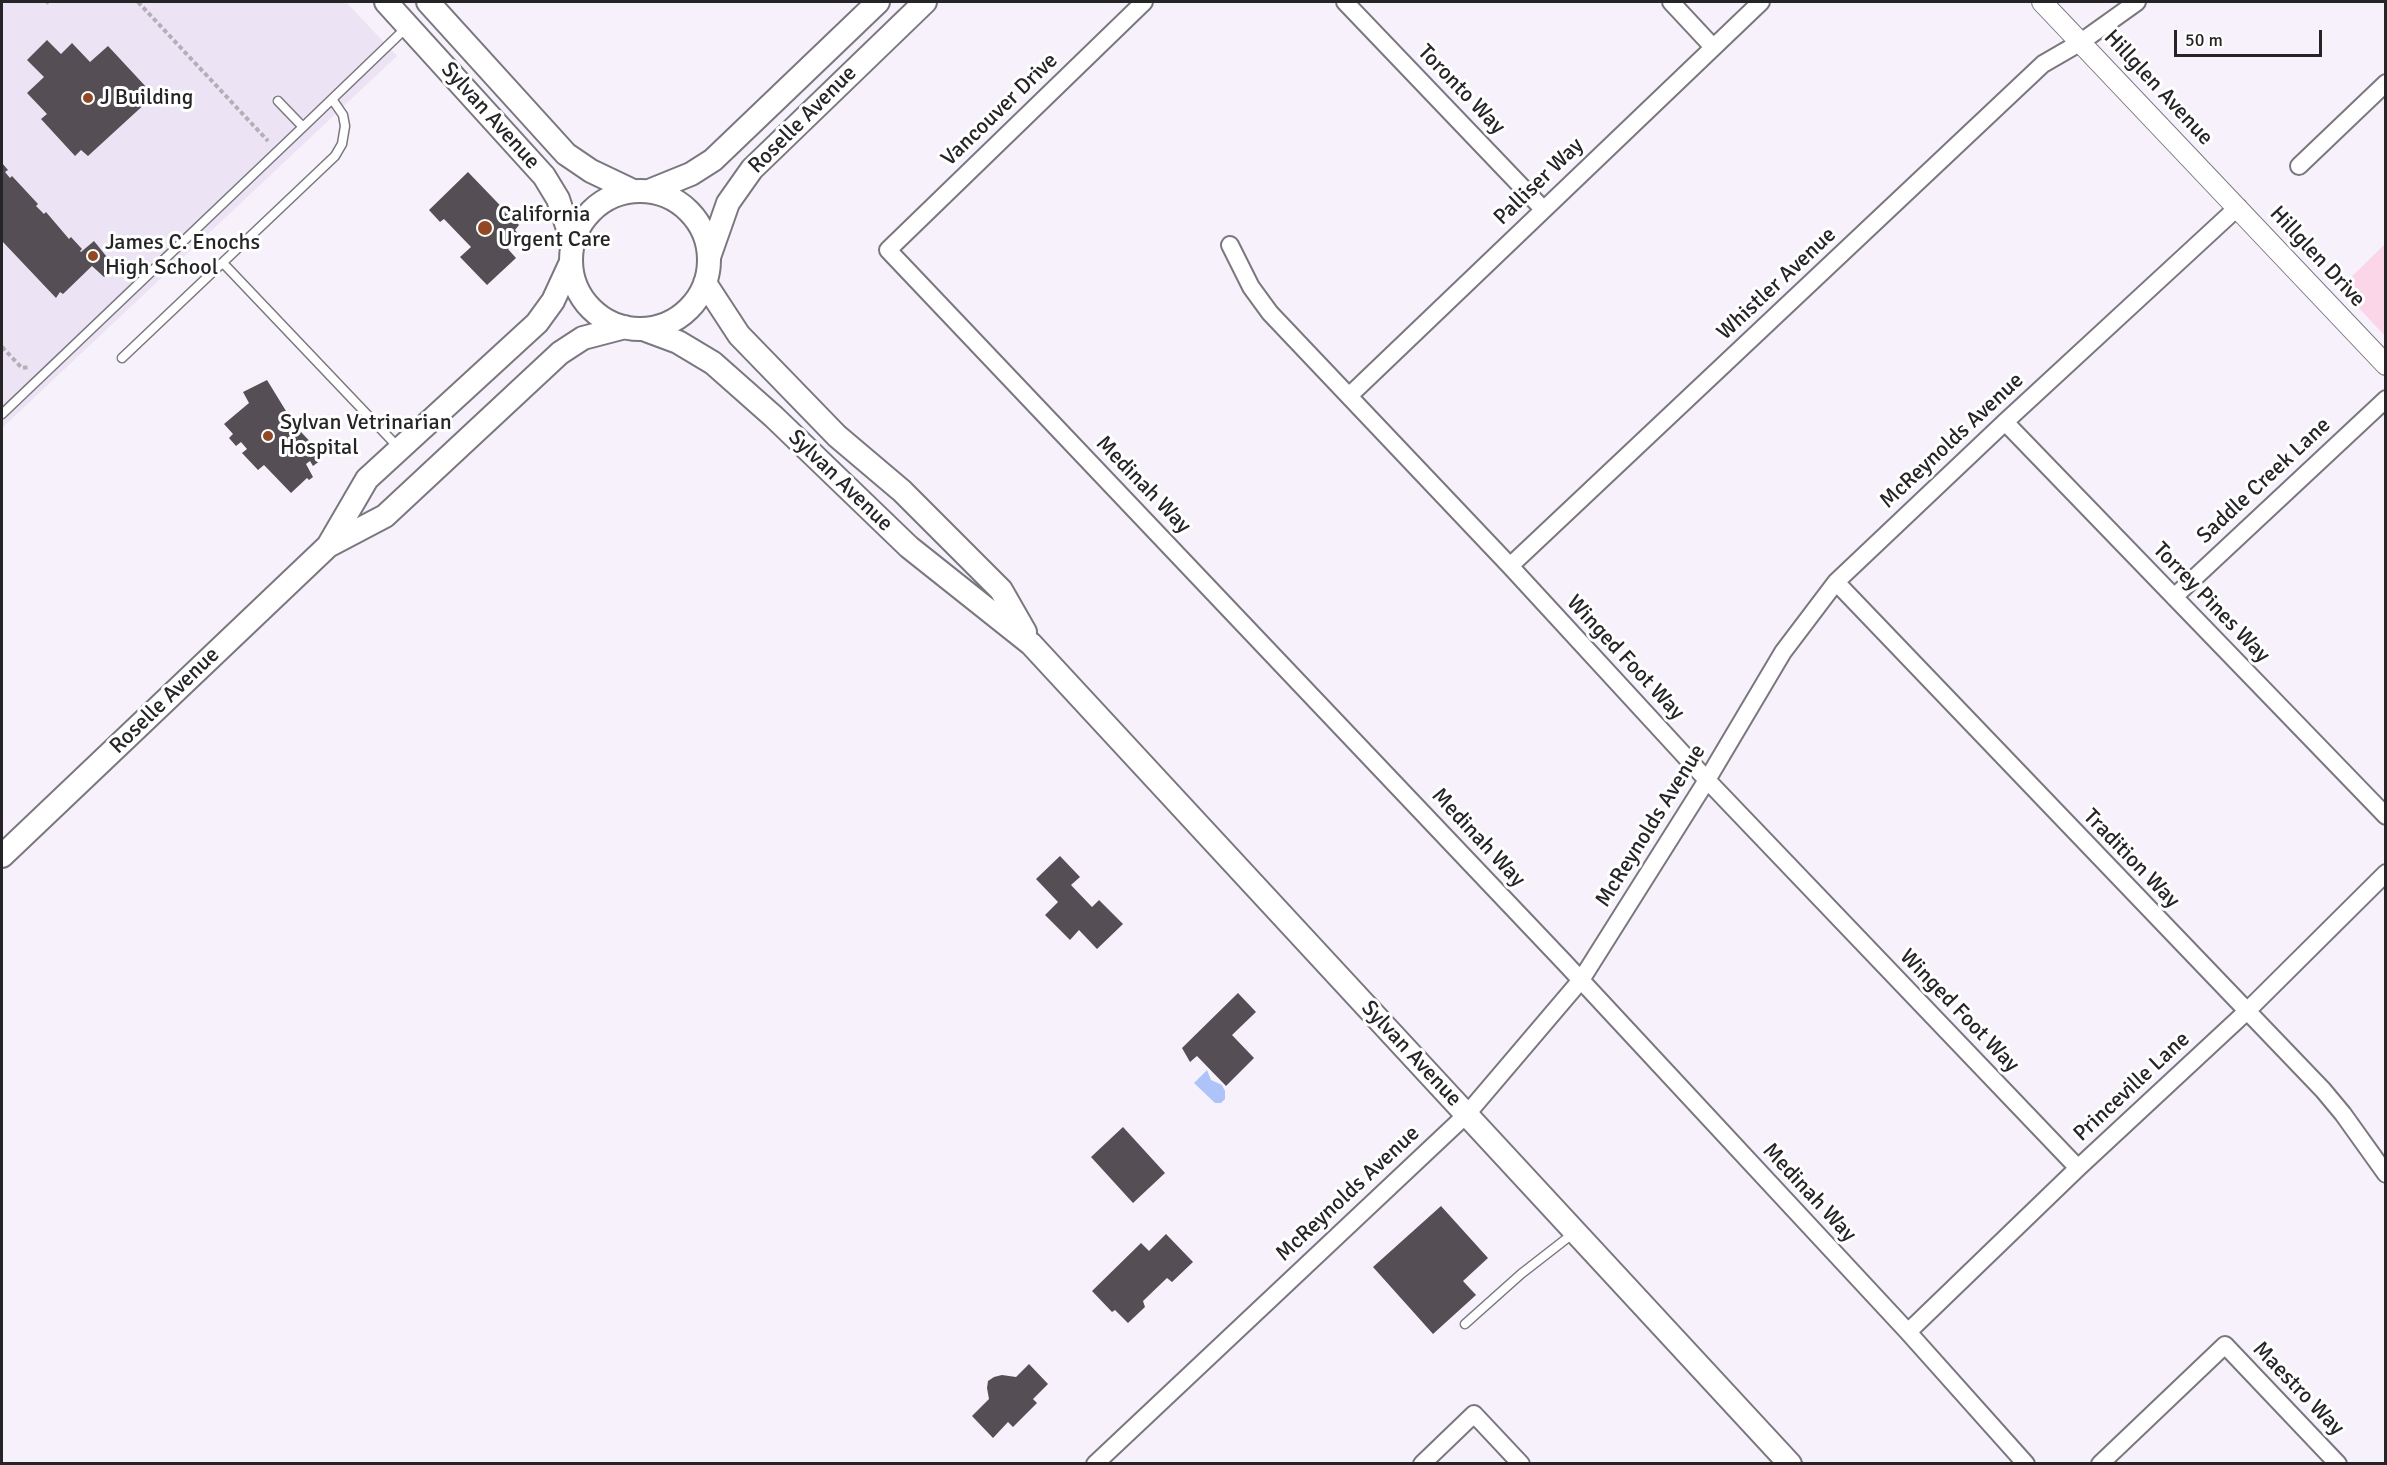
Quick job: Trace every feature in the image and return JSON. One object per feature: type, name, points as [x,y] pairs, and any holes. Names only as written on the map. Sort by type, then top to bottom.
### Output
[{"type":"main road","name":"Sylvan Avenue","points":[[386,2],[544,176],[558,199],[572,253]]},
{"type":"main road","name":"Sylvan Avenue","points":[[428,2],[566,153],[591,171],[641,191]]},
{"type":"main road","name":"Roselle Avenue","points":[[641,191],[691,174],[713,160],[878,2]]},
{"type":"main road","name":"Roselle Avenue","points":[[709,257],[728,203],[752,169],[925,2]]},
{"type":"main road","points":[[641,191],[676,201],[692,215],[704,234],[709,257],[705,283],[696,300],[678,317],[658,326],[634,328],[602,317],[586,302],[576,284],[572,253],[582,223],[593,209],[609,198],[641,191]]},
{"type":"main road","name":"Roselle Avenue","points":[[328,546],[367,479],[537,323],[558,292],[572,253]]},
{"type":"main road","name":"Sylvan Avenue","points":[[705,283],[720,308],[746,342],[837,436],[902,491],[1000,590],[1031,644]]},
{"type":"main road","name":"Sylvan Avenue","points":[[634,328],[678,342],[713,363],[774,417],[909,548],[1031,644],[1790,1464]]},
{"type":"main road","name":"Roselle Avenue","points":[[2,856],[328,546],[385,516],[560,352],[584,338],[634,328]]},
{"type":"street","name":"Vancouver Drive","points":[[888,250],[1144,2]]},
{"type":"street","name":"Toronto Way","points":[[1345,2],[1544,209]]},
{"type":"street","points":[[1671,2],[1713,47]]},
{"type":"street","name":"Palliser Way","points":[[1349,396],[1761,2]]},
{"type":"street","name":"Hillglen Avenue","points":[[2042,2],[2238,207]]},
{"type":"street","name":"Whistler Avenue","points":[[1510,566],[2043,64],[2081,42],[2137,2]]},
{"type":"street","points":[[2299,166],[2385,83]]},
{"type":"street","name":"Hillglen Drive","points":[[2238,207],[2385,365]]},
{"type":"street","name":"McReynolds Avenue","points":[[1095,1464],[1467,1114],[1581,980],[1707,780],[1783,652],[1836,582],[2238,207]]},
{"type":"street","name":"Winged Foot Way","points":[[1230,245],[1251,287],[1270,313],[1510,566],[1707,780],[2078,1168]]},
{"type":"street","name":"Medinah Way","points":[[888,250],[1581,980],[1908,1332],[2026,1464]]},
{"type":"street","name":"Saddle Creek Lane","points":[[2174,597],[2385,399]]},
{"type":"street","name":"Torrey Pines Way","points":[[2005,422],[2385,816]]},
{"type":"street","name":"Tradition Way","points":[[1836,582],[2323,1090],[2343,1114],[2385,1174]]},
{"type":"street","name":"Princeville Lane","points":[[1908,1332],[2078,1168],[2246,1012],[2385,873]]},
{"type":"street","name":"Maestro Way","points":[[2100,1464],[2225,1345],[2338,1464]]},
{"type":"street","points":[[1422,1464],[1474,1414],[1521,1464]]},
{"type":"lane","points":[[2,414],[409,25]]},
{"type":"lane","points":[[122,358],[335,156],[342,144],[345,126],[343,115],[332,99]]},
{"type":"lane","points":[[278,101],[303,126]]},
{"type":"lane","points":[[223,263],[400,449]]},
{"type":"lane","points":[[1465,1324],[1521,1274],[1575,1232]]},
{"type":"path","points":[[138,2],[268,142],[260,149]]},
{"type":"path","points":[[2,347],[22,368],[28,369],[36,361]]},
{"type":"shaded area","name":"James C. Enochs High School","points":[[2,2],[346,2],[397,56],[2,428]]},
{"type":"shaded area","points":[[2385,244],[2385,336],[2340,288]]},
{"type":"water","points":[[1207,1070],[1211,1080],[1222,1085],[1225,1091],[1225,1099],[1221,1103],[1215,1103],[1194,1083]]},
{"type":"building","name":"J Building","points":[[47,40],[61,54],[72,43],[90,62],[108,46],[148,89],[142,94],[148,101],[88,156],[81,150],[75,156],[41,119],[47,114],[27,93],[44,77],[27,60]]},
{"type":"building","points":[[2,163],[8,170],[5,172],[10,178],[12,176],[38,204],[36,206],[44,214],[46,212],[69,239],[71,237],[82,249],[81,252],[94,241],[115,267],[104,277],[92,266],[63,294],[60,292],[56,298],[2,241]]},
{"type":"building","name":"California Urgent Care","points":[[468,172],[519,225],[515,230],[521,237],[508,249],[516,258],[487,285],[460,257],[471,247],[444,219],[440,222],[429,210]]},
{"type":"building","name":"Sylvan Vetrinarian Hospital","points":[[267,380],[286,411],[283,413],[320,452],[318,455],[321,460],[313,466],[310,461],[306,464],[313,477],[309,480],[307,478],[291,493],[264,465],[258,470],[242,453],[247,449],[241,442],[236,446],[229,438],[233,434],[224,424],[249,403],[243,392]]},
{"type":"building","points":[[1060,856],[1080,877],[1071,885],[1092,907],[1099,900],[1123,924],[1097,949],[1079,930],[1070,940],[1045,915],[1058,902],[1036,879]]},
{"type":"building","points":[[1238,993],[1256,1012],[1232,1035],[1254,1058],[1226,1086],[1197,1056],[1190,1062],[1182,1048]]},
{"type":"building","points":[[1123,1127],[1165,1173],[1133,1203],[1091,1157]]},
{"type":"building","points":[[1441,1206],[1488,1258],[1463,1281],[1476,1295],[1433,1334],[1373,1267]]},
{"type":"building","points":[[1166,1234],[1193,1262],[1172,1282],[1167,1278],[1143,1301],[1145,1307],[1128,1323],[1115,1310],[1112,1312],[1092,1291],[1141,1243],[1149,1251]]},
{"type":"building","points":[[1029,1364],[1048,1384],[1033,1399],[1037,1403],[1013,1427],[1008,1422],[993,1438],[972,1416],[989,1399],[988,1381],[1002,1375],[1016,1377]]},
{"type":"place","name":"J Building","points":[[88,98]]},
{"type":"place","name":"California Urgent Care","points":[[485,228]]},
{"type":"place","name":"James C. Enochs High School","points":[[93,256]]},
{"type":"place","name":"Sylvan Vetrinarian Hospital","points":[[268,436]]}]
